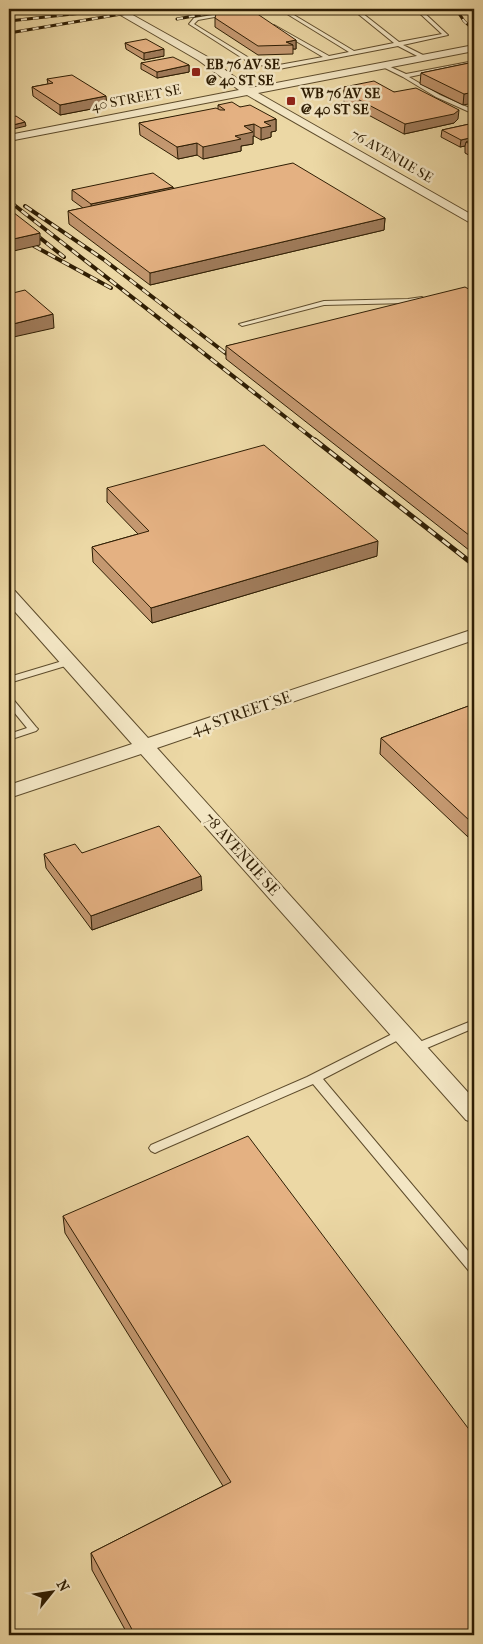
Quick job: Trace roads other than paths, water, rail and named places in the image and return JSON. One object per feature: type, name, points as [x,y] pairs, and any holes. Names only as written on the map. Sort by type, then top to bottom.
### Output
[{"type":"street","name":"76 AVENUE SE","points":[[115,9],[202,58],[247,91],[474,221]]},
{"type":"street","name":"40 STREET SE","points":[[9,138],[474,48]]},
{"type":"street","name":"78 AVENUE SE","points":[[9,595],[474,1114]]},
{"type":"street","name":"44 STREET SE","points":[[9,792],[474,634]]},
{"type":"lane","points":[[32,9],[36,12],[56,9]]},
{"type":"lane","points":[[281,9],[352,52]]},
{"type":"lane","points":[[354,9],[398,44],[423,57]]},
{"type":"lane","points":[[257,12],[248,10],[196,19],[191,24],[252,62],[279,66],[446,35],[417,9]]},
{"type":"lane","points":[[272,24],[327,57]]},
{"type":"lane","points":[[405,76],[474,62]]},
{"type":"lane","points":[[382,65],[474,112]]},
{"type":"lane","points":[[242,324],[324,303],[408,301],[433,297]]},
{"type":"lane","points":[[9,680],[69,662]]},
{"type":"lane","points":[[9,700],[33,729],[9,737]]},
{"type":"lane","points":[[416,1048],[474,1024]]},
{"type":"lane","points":[[155,1148],[316,1079],[353,1061],[402,1033]]},
{"type":"lane","points":[[316,1079],[474,1267]]},
{"type":"railway","points":[[9,33],[151,9]]},
{"type":"railway","points":[[163,11],[173,9]]},
{"type":"railway","points":[[177,19],[232,9]]},
{"type":"railway","points":[[456,9],[464,21],[474,30]]},
{"type":"railway","points":[[9,21],[91,12]]},
{"type":"railway","points":[[9,201],[316,441]]},
{"type":"railway","points":[[25,206],[103,259],[228,355]]},
{"type":"railway","points":[[9,213],[64,257]]},
{"type":"railway","points":[[34,246],[111,288]]},
{"type":"railway","points":[[315,440],[474,565]]},
{"type":"place","name":"EB 76 AV SE @ 40 ST SE","points":[[196,72]]},
{"type":"place","name":"WB 76 AV SE @ 40 ST SE","points":[[291,101]]}]
